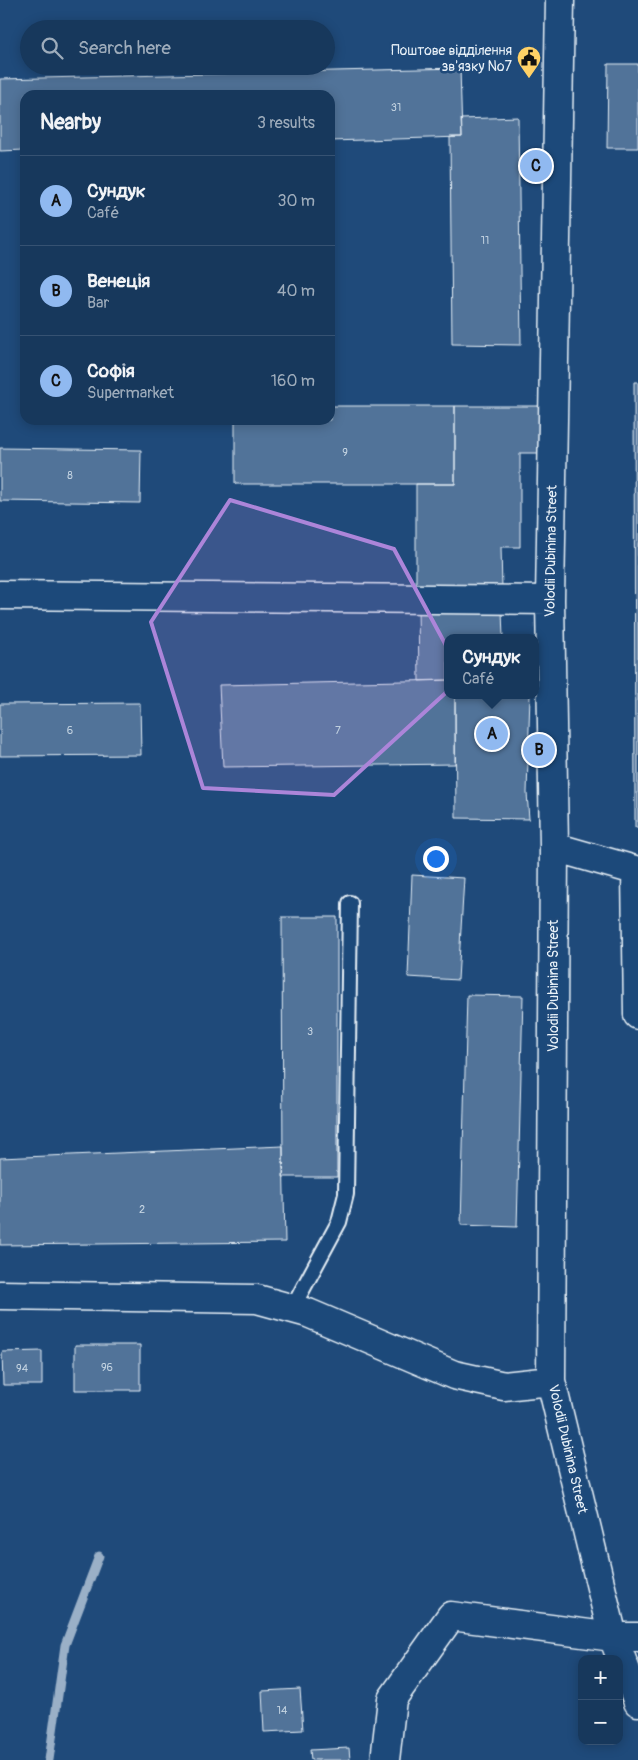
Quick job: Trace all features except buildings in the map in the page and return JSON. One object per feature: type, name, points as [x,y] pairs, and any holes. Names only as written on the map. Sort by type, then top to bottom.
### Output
[{"type":"street","name":"Volodii Dubinina Street","points":[[560,0],[550,600],[554,847],[551,1381],[626,1637],[638,1702]]},
{"type":"street","points":[[0,595],[550,600]]},
{"type":"street","points":[[554,847],[637,871],[638,1015]]},
{"type":"street","points":[[0,1295],[258,1299],[308,1313],[454,1375],[504,1386],[551,1381]]},
{"type":"street","points":[[385,1760],[392,1699],[451,1616],[626,1637]]},
{"type":"lane","points":[[292,1309],[339,1222],[346,1194],[350,903]]},
{"type":"highlighted area","points":[[230,500],[394,549],[463,677],[334,795],[203,788],[151,622]]},
{"type":"waterway","points":[[49,1760],[65,1645],[99,1556]]},
{"type":"place","name":"Поштове відділення зв'язку №7","points":[[529,79]]},
{"type":"place","name":"Софія","points":[[536,166]]},
{"type":"place","name":"Сундук","points":[[492,734]]},
{"type":"place","name":"Венеція","points":[[539,750]]}]
